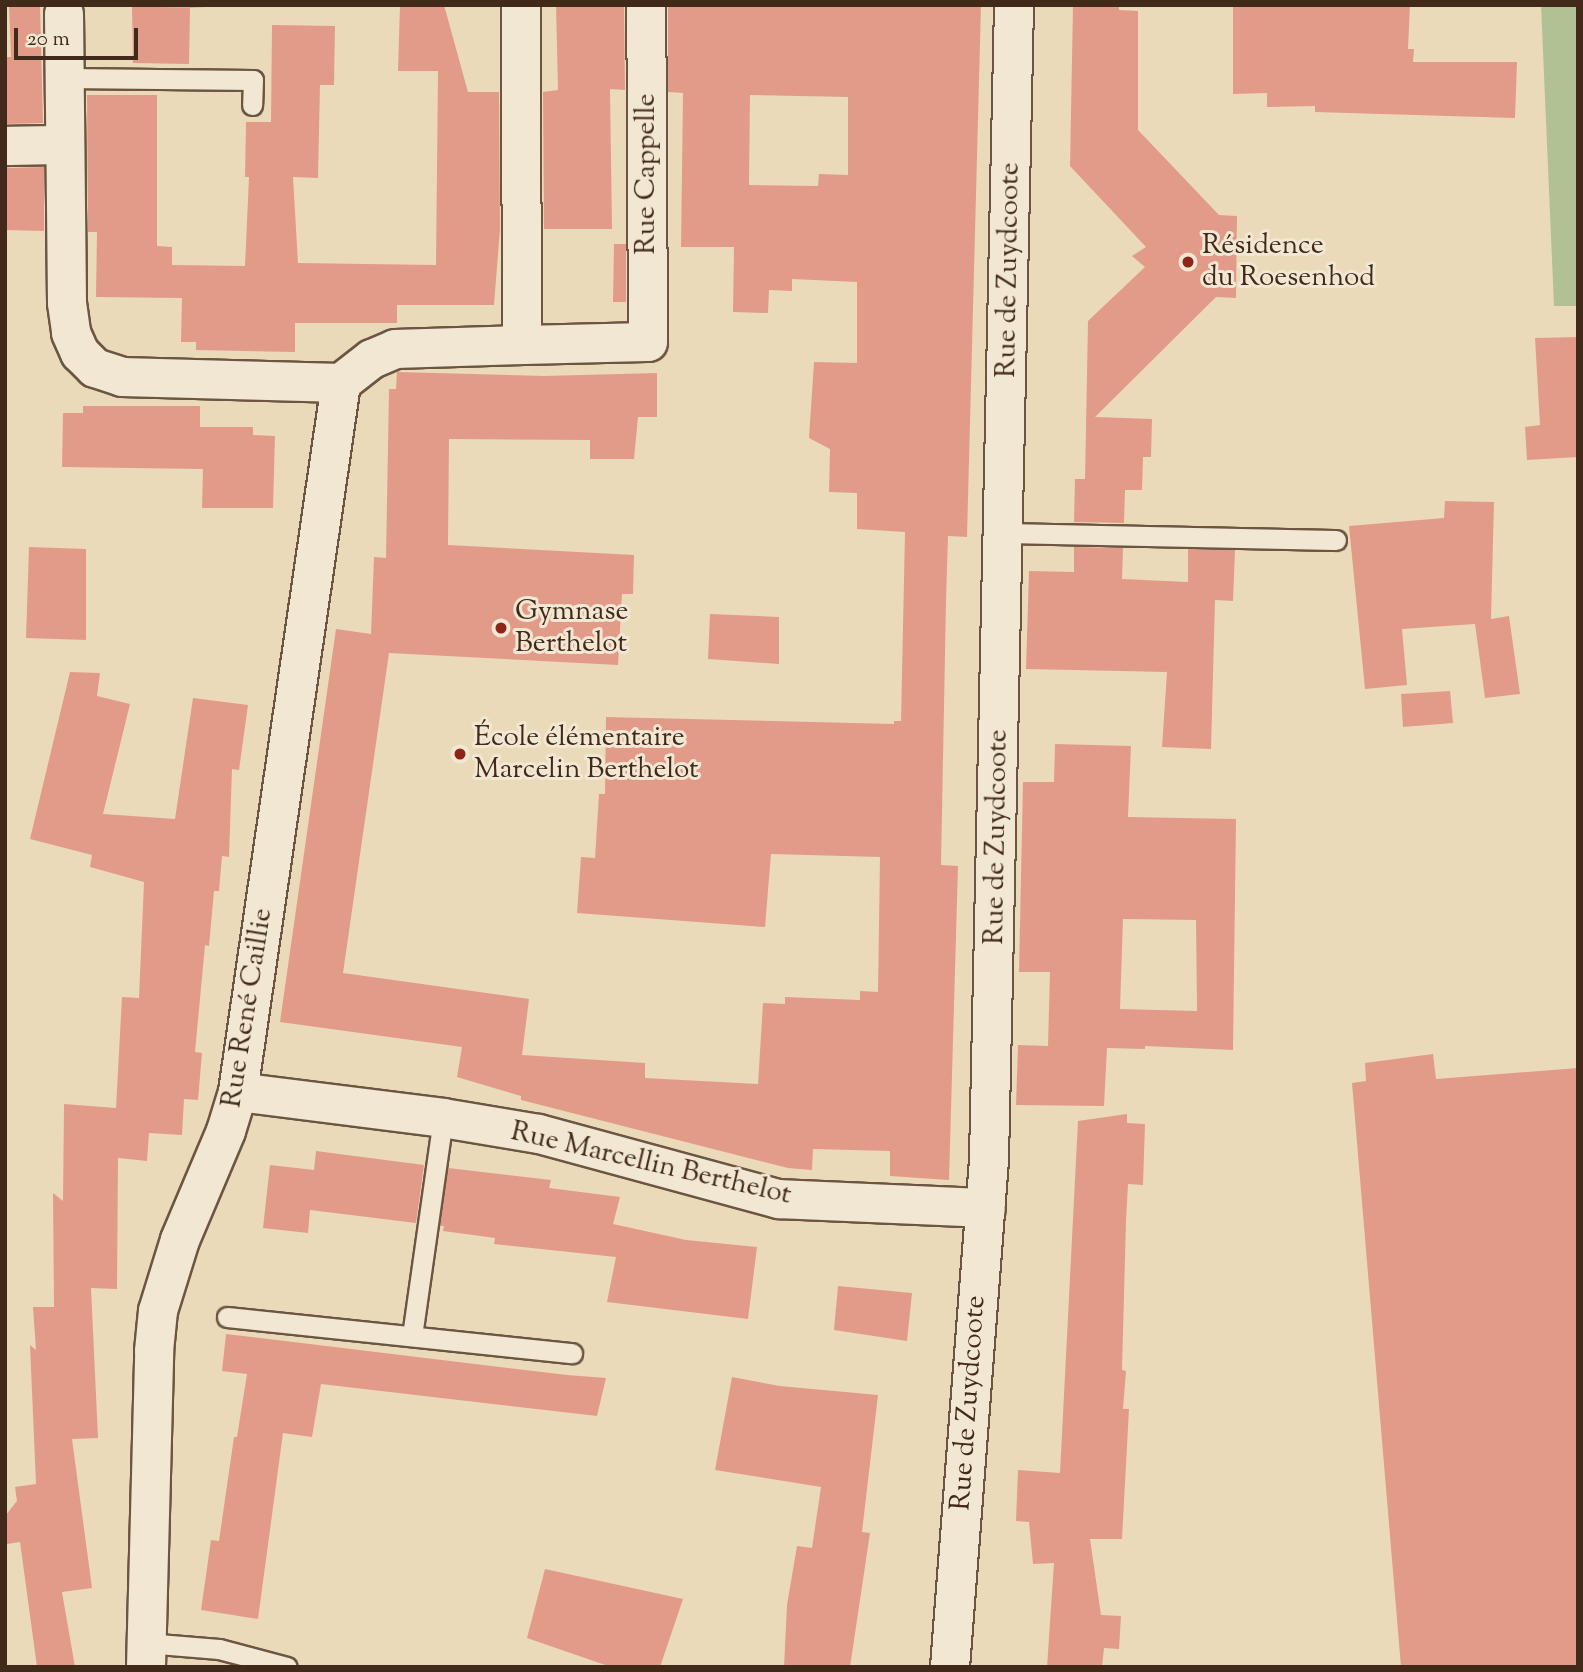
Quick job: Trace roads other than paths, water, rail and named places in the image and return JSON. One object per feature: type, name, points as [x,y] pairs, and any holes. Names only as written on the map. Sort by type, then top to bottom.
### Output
[{"type":"street","points":[[64,14],[68,321],[80,354],[95,368],[122,377],[341,383],[372,359],[395,349],[522,345],[521,5]]},
{"type":"street","name":"Rue Cappelle","points":[[522,345],[648,342],[646,5]]},
{"type":"street","name":"Rue de Zuydcoote","points":[[950,1667],[986,1208],[1014,5]]},
{"type":"street","points":[[5,146],[65,145]]},
{"type":"street","name":"Rue René Caillie","points":[[146,1655],[154,1351],[158,1311],[180,1240],[226,1131],[238,1092],[341,383]]},
{"type":"street","name":"Rue Marcellin Berthelot","points":[[238,1092],[443,1118],[557,1139],[779,1199],[986,1208]]},
{"type":"lane","points":[[65,78],[253,80],[252,105]]},
{"type":"lane","points":[[1003,533],[1335,540]]},
{"type":"lane","points":[[412,1336],[443,1118]]},
{"type":"lane","points":[[227,1317],[572,1353]]},
{"type":"lane","points":[[146,1655],[219,1649],[287,1667]]},
{"type":"place","name":"Résidence du Roesenhod","points":[[1188,262]]},
{"type":"place","name":"Gymnase Berthelot","points":[[501,628]]},
{"type":"place","name":"École élémentaire Marcelin Berthelot","points":[[460,754]]}]
